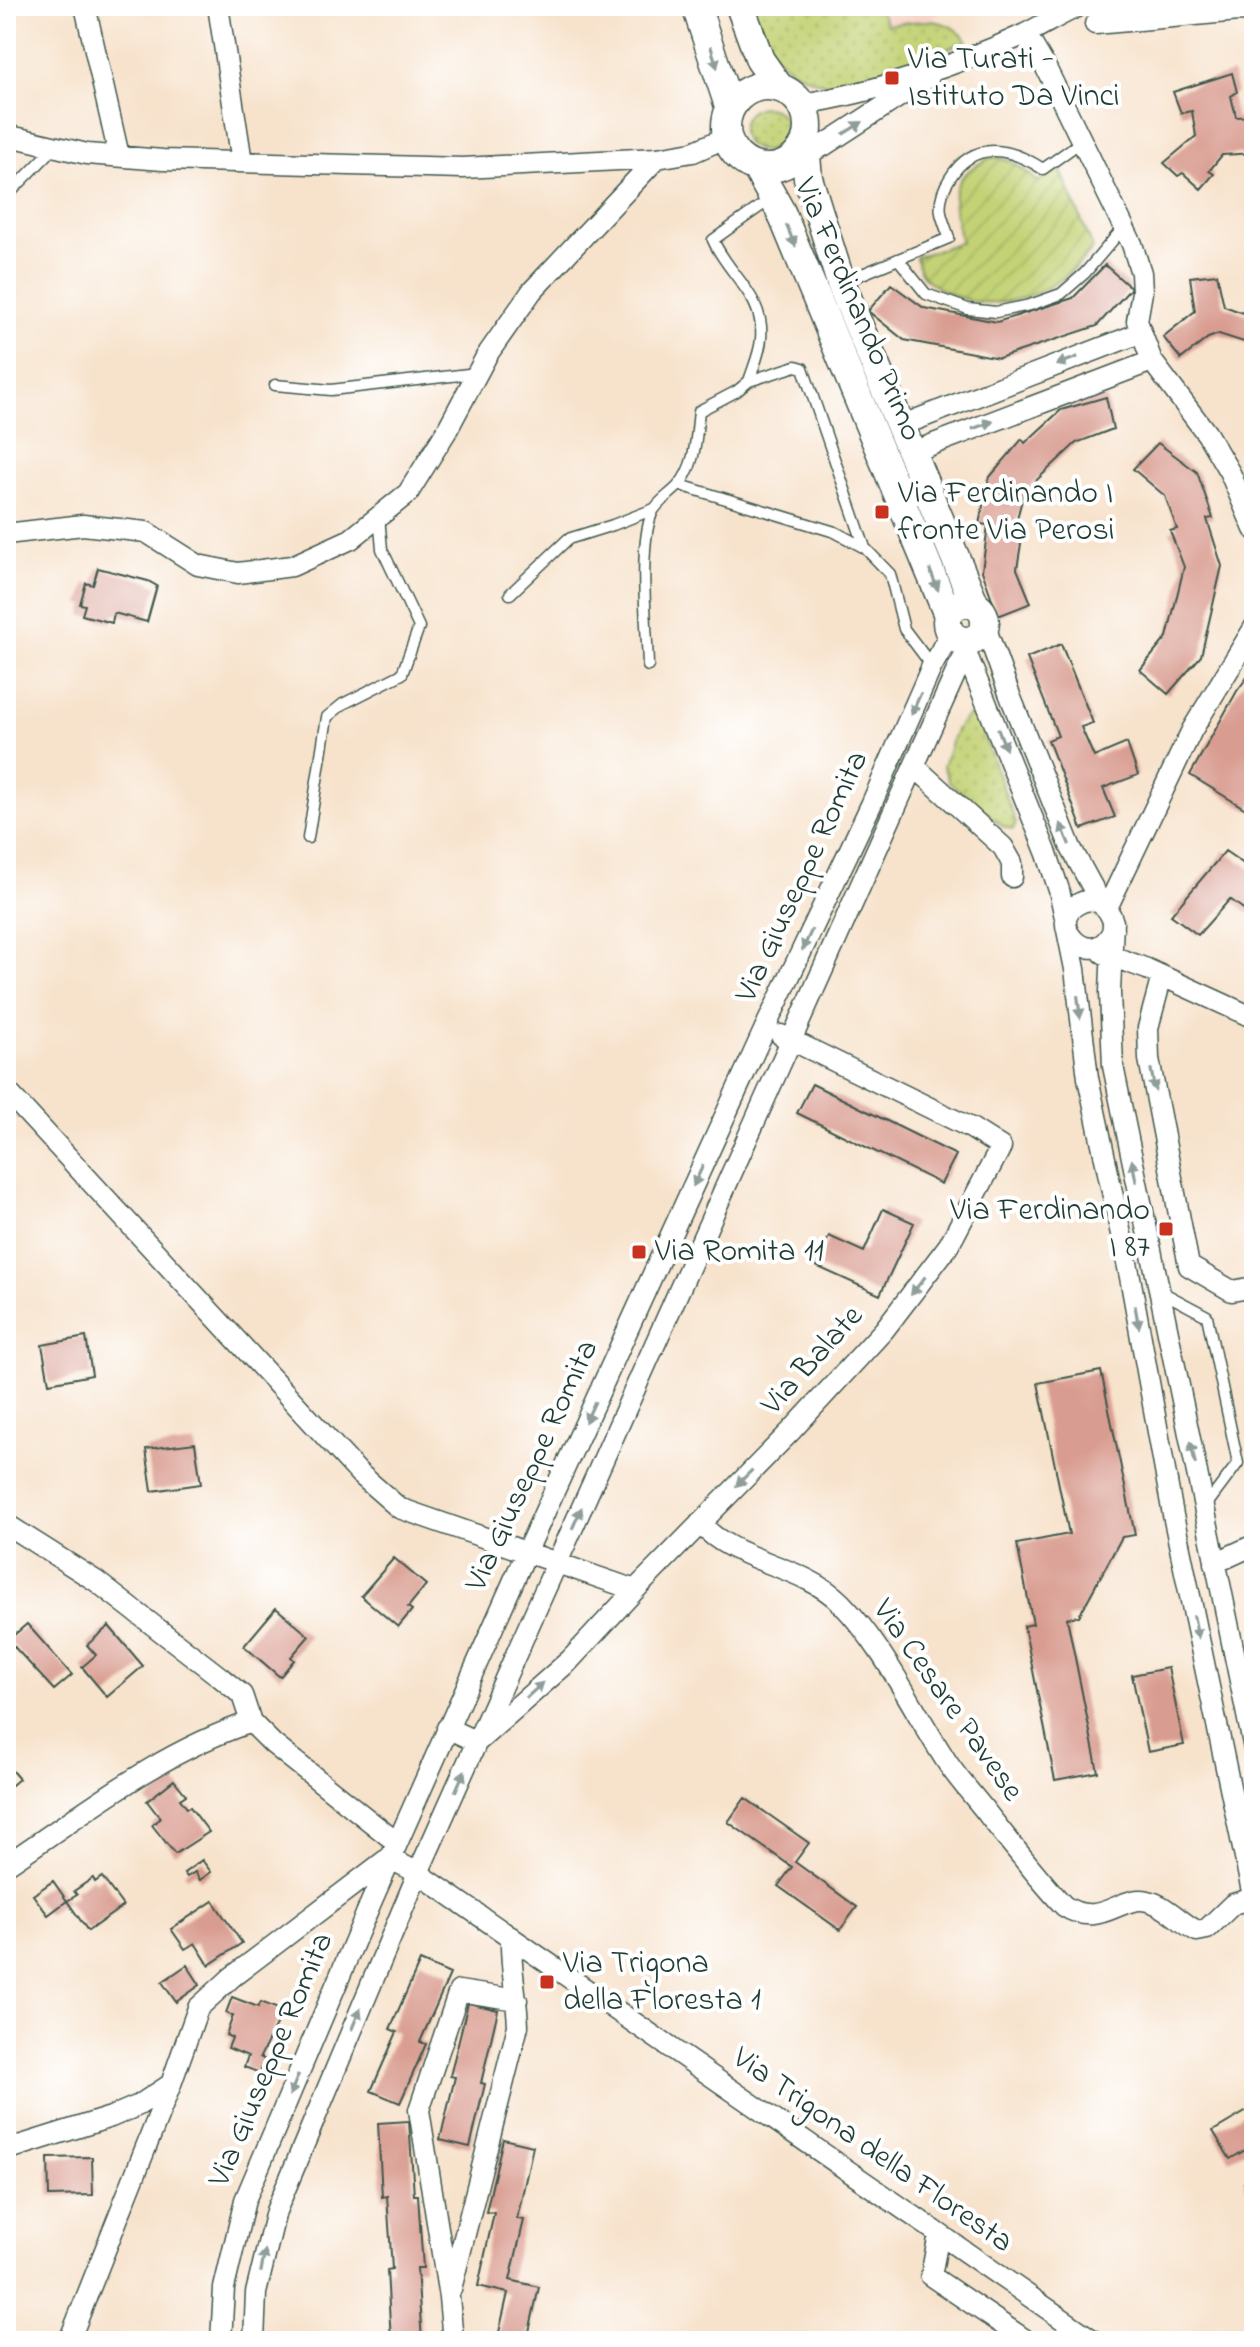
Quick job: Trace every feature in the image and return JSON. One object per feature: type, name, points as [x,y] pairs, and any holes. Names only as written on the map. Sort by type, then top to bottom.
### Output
[{"type":"street","points":[[85,6],[119,156]]},
{"type":"street","points":[[218,6],[242,162]]},
{"type":"street","points":[[696,6],[730,109]]},
{"type":"street","points":[[740,6],[760,60],[779,87]]},
{"type":"street","points":[[802,104],[829,101],[945,66],[1031,31],[1079,6]]},
{"type":"street","points":[[1095,24],[1152,6]]},
{"type":"street","points":[[1031,31],[1254,12]]},
{"type":"street","points":[[1031,31],[1124,227],[1141,273],[1142,292],[1137,321],[1152,361],[1207,434],[1230,473],[1254,529]]},
{"type":"street","points":[[798,156],[809,131],[808,117],[792,93],[779,87],[764,86],[750,89],[738,97],[726,123],[727,137],[733,150],[743,160],[756,167],[770,168],[798,156],[883,109],[945,66]]},
{"type":"street","points":[[6,135],[87,154],[463,168],[657,158],[693,152],[727,137]]},
{"type":"street","name":"Via Ferdinando Primo","points":[[798,156],[808,178],[841,283],[910,453],[988,703],[1059,890],[1075,969],[1088,1078],[1130,1277],[1189,1594],[1253,1892]]},
{"type":"street","points":[[6,534],[83,525],[146,532],[198,565],[238,573],[292,566],[351,539],[408,493],[446,432],[477,373],[532,291],[657,158]]},
{"type":"street","name":"Via Ferdinando Primo","points":[[756,167],[774,197],[966,631],[1009,693],[1071,848],[1108,916],[1113,956],[1111,1052],[1254,1749]]},
{"type":"street","points":[[900,426],[1140,333]]},
{"type":"street","points":[[910,453],[1152,361]]},
{"type":"street","points":[[1089,947],[1104,942],[1108,916],[1192,730],[1254,628]]},
{"type":"street","name":"Via Giuseppe Romita","points":[[221,2340],[224,2288],[245,2200],[393,1850],[932,666],[966,631]]},
{"type":"street","name":"Via Giuseppe Romita","points":[[254,2340],[256,2293],[276,2211],[418,1873],[930,730],[966,631]]},
{"type":"street","points":[[930,730],[953,692],[961,685],[969,684],[988,703]]},
{"type":"street","points":[[914,766],[1003,847],[1012,863],[1012,877]]},
{"type":"street","points":[[871,805],[892,815]]},
{"type":"street","points":[[1154,973],[1128,951],[1108,916],[1086,901],[1072,908],[1067,926],[1075,942],[1254,1018]]},
{"type":"street","points":[[1154,973],[1148,1028],[1149,1059],[1189,1266],[1232,1291],[1254,1287]]},
{"type":"street","points":[[766,1026],[791,1040]]},
{"type":"street","name":"Via Balate","points":[[477,1742],[570,1660],[884,1330],[949,1245],[1001,1147],[971,1128],[791,1040]]},
{"type":"street","points":[[6,1090],[359,1473],[399,1508],[635,1590]]},
{"type":"street","points":[[719,1131],[744,1144]]},
{"type":"street","points":[[1122,1239],[1146,1233]]},
{"type":"street","points":[[1130,1277],[1156,1281]]},
{"type":"street","points":[[1173,1515],[1204,1509]]},
{"type":"street","name":"Via Cesare Pavese","points":[[700,1523],[725,1543],[812,1581],[839,1601],[861,1626],[946,1761],[1064,1906],[1078,1915],[1096,1914],[1144,1899],[1157,1904],[1197,1931],[1207,1929],[1233,1904],[1253,1892]]},
{"type":"street","name":"Via Trigona della Floresta","points":[[6,1524],[96,1581],[242,1695],[251,1722],[418,1873],[1094,2341]]},
{"type":"street","points":[[1215,1563],[1254,1545]]},
{"type":"street","points":[[1189,1594],[1220,1588]]},
{"type":"street","points":[[6,1865],[168,1756],[215,1734],[251,1722]]},
{"type":"street","points":[[447,1728],[477,1742]]},
{"type":"street","points":[[69,2341],[198,2008],[232,1977],[393,1850]]},
{"type":"street","points":[[449,2297],[518,2026],[517,2000],[510,1966],[511,1937]]},
{"type":"street","points":[[453,2341],[449,2297],[419,2110],[459,1991],[517,2000]]},
{"type":"street","points":[[6,2150],[111,2117],[139,2105],[171,2084]]},
{"type":"street","points":[[245,2200],[276,2211]]},
{"type":"street","points":[[939,2234],[931,2276],[1027,2341]]},
{"type":"street","points":[[221,2340],[254,2340]]},
{"type":"lane","points":[[841,283],[949,238],[941,212],[942,192],[957,167],[973,155],[1008,151],[1023,156],[1043,169],[1082,141]]},
{"type":"lane","points":[[6,197],[56,146]]},
{"type":"lane","points":[[749,381],[761,342],[762,322],[756,301],[721,256],[713,240],[774,197]]},
{"type":"lane","points":[[898,259],[926,294],[968,309],[996,312],[1061,294],[1085,273],[1124,227]]},
{"type":"lane","points":[[510,594],[568,539],[654,509],[680,485],[695,450],[699,411],[737,391],[749,381],[796,366],[803,368],[865,548]]},
{"type":"lane","points":[[275,385],[331,390],[477,373]]},
{"type":"lane","points":[[680,485],[835,532],[865,548],[890,574],[904,629],[932,666]]},
{"type":"lane","points":[[648,666],[645,536],[654,509]]},
{"type":"lane","points":[[308,838],[327,717],[343,704],[402,674],[419,627],[382,549],[379,516]]},
{"type":"lane","points":[[1156,1281],[1207,1316],[1238,1463],[1204,1509]]},
{"type":"shaded area","points":[[878,6],[948,6],[931,20],[886,25]]},
{"type":"green space","points":[[751,6],[878,6],[887,25],[920,21],[941,23],[959,32],[967,41],[851,86],[839,86],[802,75],[780,61],[765,41]]},
{"type":"green space","points":[[764,107],[780,113],[786,129],[780,145],[764,151],[748,145],[742,129],[748,113]]},
{"type":"green space","points":[[993,157],[1023,169],[1038,182],[1059,166],[1093,248],[1063,278],[1046,289],[1027,297],[987,302],[966,299],[934,286],[925,279],[916,257],[961,242],[955,213],[955,191],[966,173]]},
{"type":"green space","points":[[973,714],[1016,823],[1013,829],[1004,827],[949,782],[943,766],[961,722]]},
{"type":"building","points":[[1232,73],[1237,92],[1231,96],[1236,117],[1254,116],[1254,153],[1222,155],[1209,171],[1214,174],[1201,189],[1183,173],[1178,176],[1164,163],[1196,136],[1192,111],[1181,113],[1173,92]]},
{"type":"building","points":[[1105,265],[1131,288],[1097,326],[999,358],[904,340],[868,311],[891,284],[924,308],[997,322],[1073,298]]},
{"type":"building","points":[[1217,274],[1224,306],[1254,317],[1253,345],[1219,334],[1208,338],[1181,359],[1163,337],[1195,311],[1190,277]]},
{"type":"building","points":[[1106,397],[1113,429],[1076,443],[1024,492],[1014,530],[1023,531],[1017,569],[1031,603],[998,616],[982,571],[988,525],[979,524],[989,478],[1022,439],[1025,443],[1061,410]]},
{"type":"building","points":[[1158,443],[1197,472],[1213,518],[1207,519],[1222,566],[1201,656],[1168,694],[1140,670],[1167,637],[1184,567],[1170,531],[1177,529],[1165,496],[1133,469]]},
{"type":"building","points":[[98,568],[157,586],[147,622],[114,613],[112,623],[82,615],[85,605],[80,604],[86,583],[93,585]]},
{"type":"building","points":[[1061,644],[1093,723],[1081,727],[1094,757],[1127,743],[1138,775],[1103,788],[1115,817],[1082,829],[1048,740],[1058,736],[1027,658]]},
{"type":"building","points":[[1254,668],[1254,800],[1249,811],[1190,775],[1237,691]]},
{"type":"building","points":[[1225,851],[1254,871],[1254,917],[1230,899],[1198,935],[1171,915]]},
{"type":"building","points":[[812,1084],[956,1155],[941,1184],[797,1113]]},
{"type":"building","points":[[883,1209],[914,1223],[880,1295],[816,1266],[829,1236],[864,1252]]},
{"type":"building","points":[[86,1337],[92,1375],[49,1383],[42,1345]]},
{"type":"building","points":[[1101,1371],[1135,1535],[1122,1537],[1079,1616],[1067,1618],[1098,1772],[1055,1780],[1024,1626],[1033,1624],[1017,1544],[1069,1534],[1038,1383]]},
{"type":"building","points":[[195,1443],[201,1484],[152,1491],[146,1449]]},
{"type":"building","points":[[394,1558],[426,1585],[408,1607],[412,1610],[398,1627],[361,1596]]},
{"type":"building","points":[[276,1608],[309,1636],[291,1657],[294,1660],[280,1677],[244,1646]]},
{"type":"building","points":[[27,1624],[72,1675],[54,1690],[8,1640]]},
{"type":"building","points":[[109,1626],[143,1666],[107,1697],[82,1667],[96,1655],[87,1645]]},
{"type":"building","points":[[1168,1668],[1184,1745],[1148,1752],[1132,1675]]},
{"type":"building","points":[[6,1764],[19,1779],[6,1790]]},
{"type":"building","points":[[174,1780],[186,1795],[180,1799],[209,1832],[175,1854],[152,1825],[160,1818],[147,1801]]},
{"type":"building","points":[[745,1798],[809,1843],[795,1862],[857,1907],[840,1930],[778,1886],[792,1867],[728,1822]]},
{"type":"building","points":[[202,1860],[211,1872],[200,1880],[195,1872],[187,1877],[184,1873]]},
{"type":"building","points":[[102,1877],[123,1906],[88,1931],[67,1901],[77,1895],[74,1891],[93,1878],[95,1882]]},
{"type":"building","points":[[53,1881],[67,1901],[48,1915],[33,1895]]},
{"type":"building","points":[[213,1901],[242,1943],[209,1965],[195,1943],[185,1949],[171,1929]]},
{"type":"building","points":[[420,1961],[450,1974],[420,2042],[426,2044],[400,2103],[371,2091],[397,2032],[390,2029]]},
{"type":"building","points":[[187,1965],[200,1985],[176,2002],[162,1982]]},
{"type":"building","points":[[232,1997],[258,2007],[261,2002],[283,2011],[260,2057],[265,2060],[260,2073],[244,2067],[248,2056],[228,2048],[232,2038],[226,2035],[233,2016],[226,2013]]},
{"type":"building","points":[[468,2003],[498,2010],[470,2147],[440,2140],[455,2077],[450,2076]]},
{"type":"building","points":[[1254,2107],[1254,2157],[1249,2148],[1230,2159],[1213,2131]]},
{"type":"building","points":[[409,2121],[423,2268],[417,2268],[422,2341],[391,2341],[387,2270],[392,2269],[387,2196],[382,2197],[378,2123]]},
{"type":"building","points":[[503,2139],[533,2146],[517,2219],[524,2220],[510,2280],[539,2287],[527,2341],[497,2341],[508,2293],[478,2286],[494,2213],[486,2212]]},
{"type":"building","points":[[92,2157],[93,2195],[49,2196],[48,2158]]},
{"type":"building","points":[[1254,2178],[1254,2200],[1244,2183]]},
{"type":"place","name":"Via Turati - Istituto Da Vinci","points":[[892,78]]},
{"type":"place","name":"Via Ferdinando I fronte Via Perosi","points":[[882,512]]},
{"type":"place","name":"Via Ferdinando I 87","points":[[1166,1229]]},
{"type":"place","name":"Via Romita 11","points":[[639,1252]]},
{"type":"place","name":"Via Trigona della Floresta 1","points":[[547,1982]]}]
